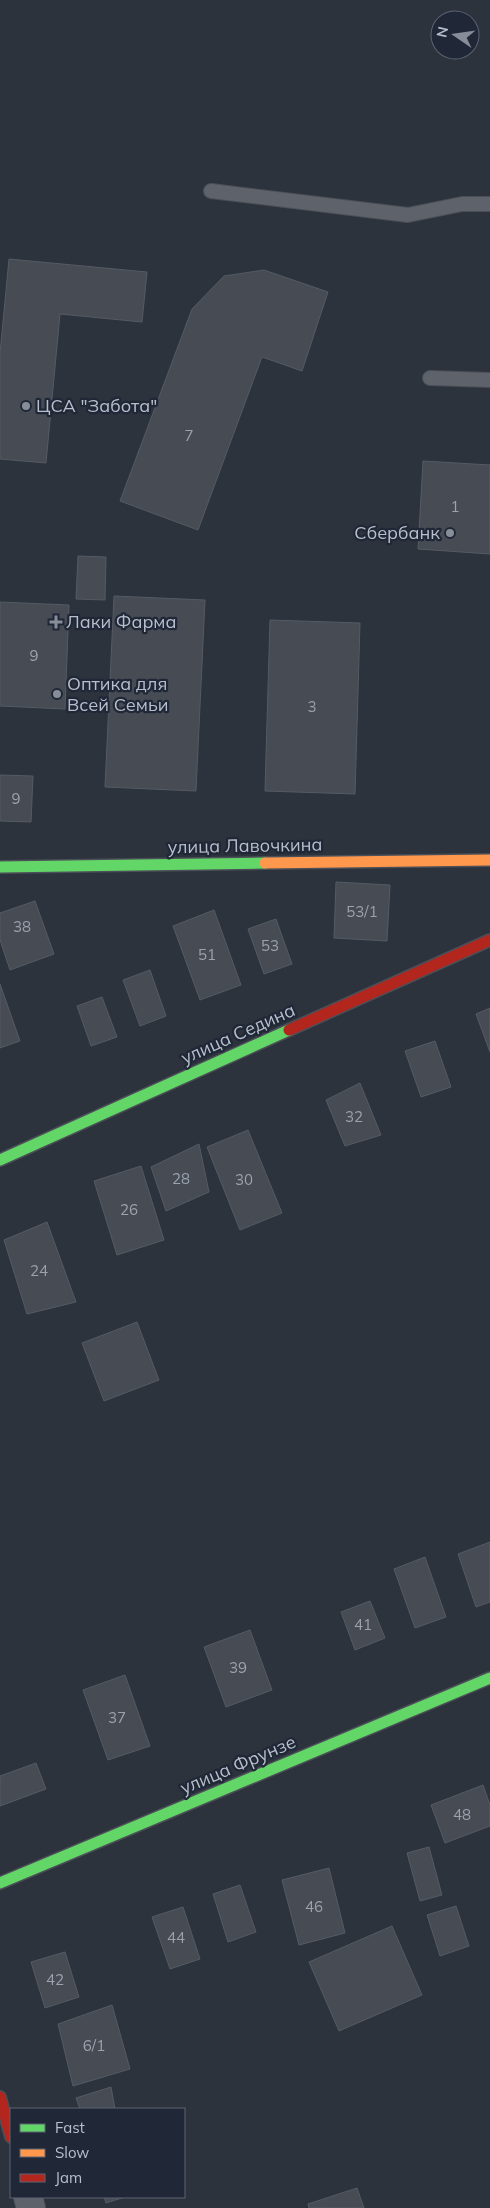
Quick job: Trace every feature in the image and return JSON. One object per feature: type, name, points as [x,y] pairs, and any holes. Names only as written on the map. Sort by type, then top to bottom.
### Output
[{"type":"street","name":"улица Лавочкина","points":[[0,867],[490,860]]},
{"type":"street","name":"улица Седина","points":[[0,1160],[490,940]]},
{"type":"street","name":"улица Фрунзе","points":[[0,1883],[490,1678]]},
{"type":"street","points":[[0,2097],[10,2133]]},
{"type":"lane","points":[[211,191],[408,215],[462,204],[490,204]]},
{"type":"lane","points":[[430,378],[490,380]]},
{"type":"building","name":"ЦСА \"Забота\"","points":[[9,259],[147,272],[142,322],[60,314],[46,463],[0,459],[0,353]]},
{"type":"building","points":[[264,270],[328,292],[302,371],[262,357],[198,530],[120,501],[192,309],[224,276]]},
{"type":"building","points":[[423,461],[490,465],[490,554],[418,549]]},
{"type":"building","points":[[78,556],[106,557],[105,600],[76,599]]},
{"type":"building","points":[[114,596],[205,600],[196,791],[105,787]]},
{"type":"building","points":[[0,602],[69,605],[65,709],[0,706]]},
{"type":"building","points":[[270,620],[360,623],[355,794],[265,791]]},
{"type":"building","points":[[0,775],[33,776],[31,822],[0,821]]},
{"type":"building","points":[[336,882],[390,885],[387,941],[334,938]]},
{"type":"building","points":[[35,901],[54,954],[10,970],[0,940],[0,913]]},
{"type":"building","points":[[214,910],[241,985],[200,1000],[173,926]]},
{"type":"building","points":[[276,919],[292,964],[264,974],[248,929]]},
{"type":"building","points":[[150,970],[166,1016],[140,1026],[123,980]]},
{"type":"building","points":[[0,984],[20,1041],[0,1048]]},
{"type":"building","points":[[102,997],[117,1037],[91,1046],[77,1006]]},
{"type":"building","points":[[490,1008],[490,1052],[476,1014]]},
{"type":"building","points":[[435,1041],[451,1087],[421,1097],[405,1051]]},
{"type":"building","points":[[360,1083],[381,1135],[345,1146],[326,1100]]},
{"type":"building","points":[[248,1130],[282,1213],[240,1230],[207,1147]]},
{"type":"building","points":[[199,1144],[209,1192],[166,1211],[151,1167]]},
{"type":"building","points":[[141,1166],[164,1240],[117,1255],[94,1181]]},
{"type":"building","points":[[47,1222],[76,1302],[27,1314],[4,1240]]},
{"type":"building","points":[[137,1322],[159,1380],[104,1401],[82,1343]]},
{"type":"building","points":[[490,1542],[490,1602],[476,1607],[458,1554]]},
{"type":"building","points":[[425,1557],[446,1617],[415,1628],[394,1569]]},
{"type":"building","points":[[370,1601],[385,1638],[355,1650],[341,1612]]},
{"type":"building","points":[[250,1630],[272,1690],[226,1707],[204,1647]]},
{"type":"building","points":[[125,1675],[150,1746],[108,1760],[83,1690]]},
{"type":"building","points":[[36,1763],[46,1789],[0,1806],[0,1776]]},
{"type":"building","points":[[483,1785],[490,1805],[490,1826],[445,1843],[431,1805]]},
{"type":"building","points":[[429,1847],[442,1895],[420,1901],[407,1853]]},
{"type":"building","points":[[329,1868],[345,1933],[299,1945],[282,1880]]},
{"type":"building","points":[[240,1885],[256,1932],[228,1942],[213,1894]]},
{"type":"building","points":[[456,1906],[469,1946],[440,1956],[427,1915]]},
{"type":"building","points":[[183,1907],[200,1959],[170,1969],[152,1917]]},
{"type":"building","points":[[392,1926],[422,1995],[339,2031],[309,1962]]},
{"type":"building","points":[[65,1952],[79,1997],[45,2008],[31,1962]]},
{"type":"building","points":[[112,2005],[130,2069],[73,2086],[58,2024]]},
{"type":"building","points":[[111,2087],[115,2108],[80,2108],[76,2098]]},
{"type":"building","points":[[357,2188],[364,2208],[309,2208],[308,2204]]},
{"type":"building","points":[[104,2198],[122,2198],[106,2203]]},
{"type":"traffic: fast","points":[[0,867],[265,863]]},
{"type":"traffic: fast","points":[[0,1160],[289,1030]]},
{"type":"traffic: fast","points":[[0,1883],[490,1678]]},
{"type":"traffic: slow","points":[[265,863],[490,860]]},
{"type":"traffic: jam","points":[[289,1030],[490,940]]},
{"type":"traffic: jam","points":[[0,2097],[10,2133]]},
{"type":"place","name":"ЦСА \"Забота\"","points":[[26,406]]},
{"type":"place","name":"Сбербанк","points":[[450,533]]},
{"type":"place","name":"Лаки Фарма","points":[[56,622]]},
{"type":"place","name":"Оптика для Всей Семьи","points":[[57,694]]}]
